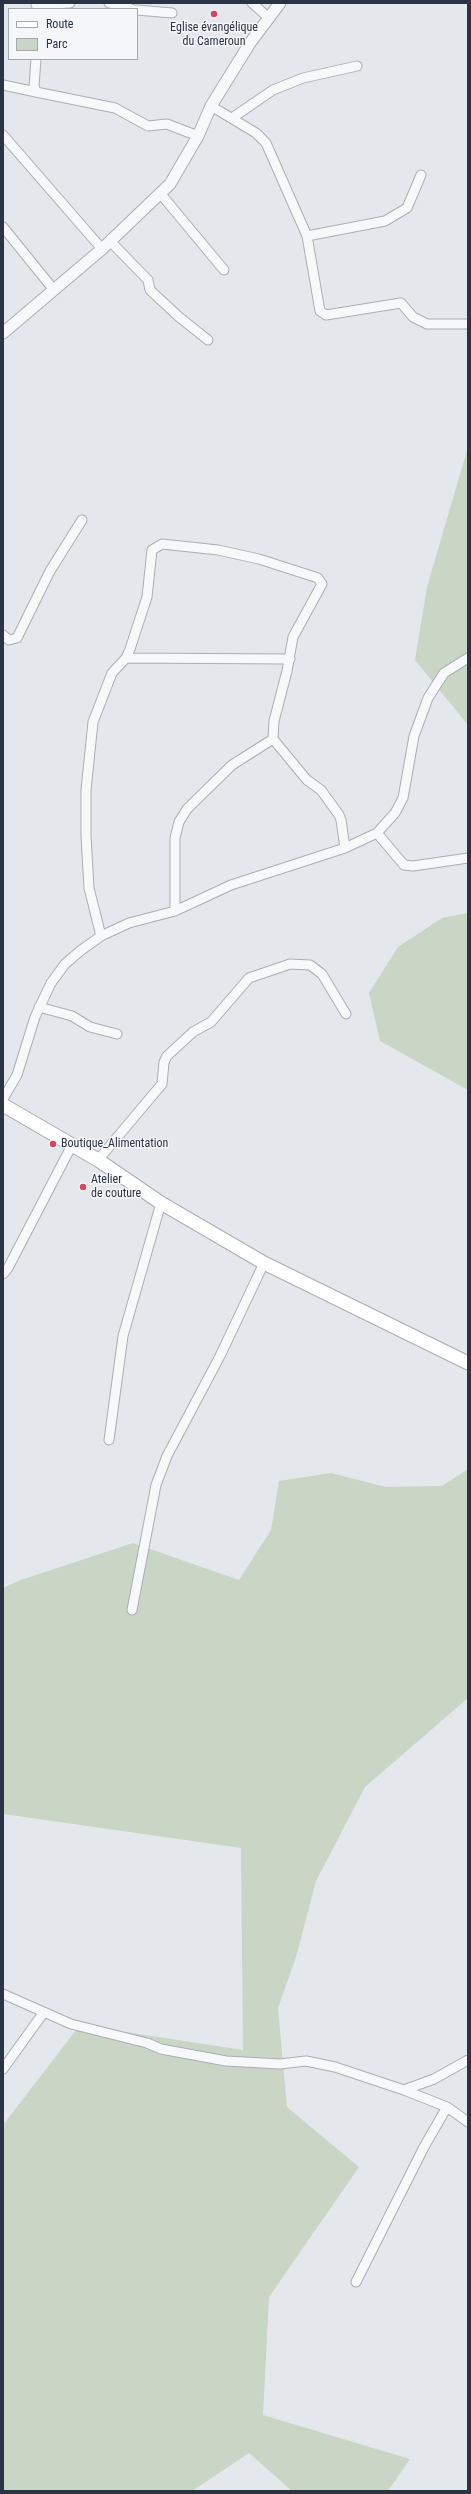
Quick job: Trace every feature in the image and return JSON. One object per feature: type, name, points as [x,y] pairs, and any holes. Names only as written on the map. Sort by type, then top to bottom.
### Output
[{"type":"main road","points":[[3,1105],[98,1160],[161,1203],[264,1263],[468,1363]]},
{"type":"street","points":[[36,6],[70,3]]},
{"type":"street","points":[[109,3],[128,8]]},
{"type":"street","points":[[252,3],[269,18]]},
{"type":"street","points":[[3,333],[106,245],[160,193],[179,171],[198,136],[211,106],[250,43],[280,3]]},
{"type":"street","points":[[138,10],[172,13]]},
{"type":"street","points":[[36,60],[34,86],[36,92]]},
{"type":"street","points":[[232,118],[272,90],[303,78],[357,66]]},
{"type":"street","points":[[3,85],[115,108],[148,126],[167,124],[198,136]]},
{"type":"street","points":[[211,106],[256,133],[266,143],[307,236],[319,308],[323,314],[401,303],[413,317],[427,324],[466,324]]},
{"type":"street","points":[[3,135],[106,245],[148,280],[150,290],[179,317],[208,340]]},
{"type":"street","points":[[307,236],[385,221],[407,208],[421,175]]},
{"type":"street","points":[[160,193],[224,270]]},
{"type":"street","points":[[3,227],[54,290]]},
{"type":"street","points":[[3,635],[9,640],[17,638],[50,571],[82,520]]},
{"type":"street","points":[[101,936],[93,909],[88,882],[86,790],[95,715],[112,673],[126,658],[147,597],[152,550],[162,544],[171,544],[242,555],[321,580],[321,588],[293,637],[290,659],[274,721],[273,739],[307,780],[321,790],[339,815],[345,848]]},
{"type":"street","points":[[126,658],[290,659]]},
{"type":"street","points":[[3,1099],[16,1075],[39,1007],[51,983],[65,964],[101,936],[129,923],[175,911],[231,885],[345,848],[377,833],[395,813],[403,798],[414,736],[428,698],[444,673],[468,658]]},
{"type":"street","points":[[175,911],[175,838],[182,816],[232,765],[273,739]]},
{"type":"street","points":[[377,833],[404,865],[413,866],[468,858]]},
{"type":"street","points":[[98,1160],[162,1084],[164,1062],[167,1056],[193,1032],[211,1022],[249,978],[290,964],[310,965],[322,974],[346,1014]]},
{"type":"street","points":[[39,1007],[72,1016],[90,1027],[117,1034]]},
{"type":"street","points":[[3,1274],[8,1268],[72,1145]]},
{"type":"street","points":[[109,1440],[123,1336],[140,1268],[161,1203]]},
{"type":"street","points":[[132,1610],[156,1485],[168,1456],[220,1356],[264,1263]]},
{"type":"street","points":[[3,1994],[71,2024],[147,2043],[161,2049],[226,2061],[280,2064],[306,2061],[335,2067],[404,2090],[447,2107],[468,2122]]},
{"type":"street","points":[[3,2069],[44,2012]]},
{"type":"street","points":[[404,2090],[434,2079],[468,2060]]},
{"type":"street","points":[[356,2282],[424,2147],[447,2107]]},
{"type":"green space","points":[[468,447],[468,725],[415,660],[427,587]]},
{"type":"green space","points":[[468,913],[468,1090],[380,1041],[369,993],[398,947],[442,918]]},
{"type":"green space","points":[[468,1469],[468,1698],[365,1787],[316,1881],[296,1957],[278,2008],[287,2107],[359,2167],[269,2297],[263,2415],[410,2459],[388,2491],[292,2491],[249,2453],[192,2491],[3,2491],[3,2125],[80,2025],[243,2050],[241,1848],[3,1814],[3,1588],[18,1581],[133,1543],[239,1580],[271,1530],[279,1481],[331,1473],[386,1487],[442,1486]]},
{"type":"place","name":"Eglise évangélique du Cameroun","points":[[214,14]]},
{"type":"place","name":"Boutique_Alimentation","points":[[53,1144]]},
{"type":"place","name":"Atelier de couture","points":[[83,1187]]}]
